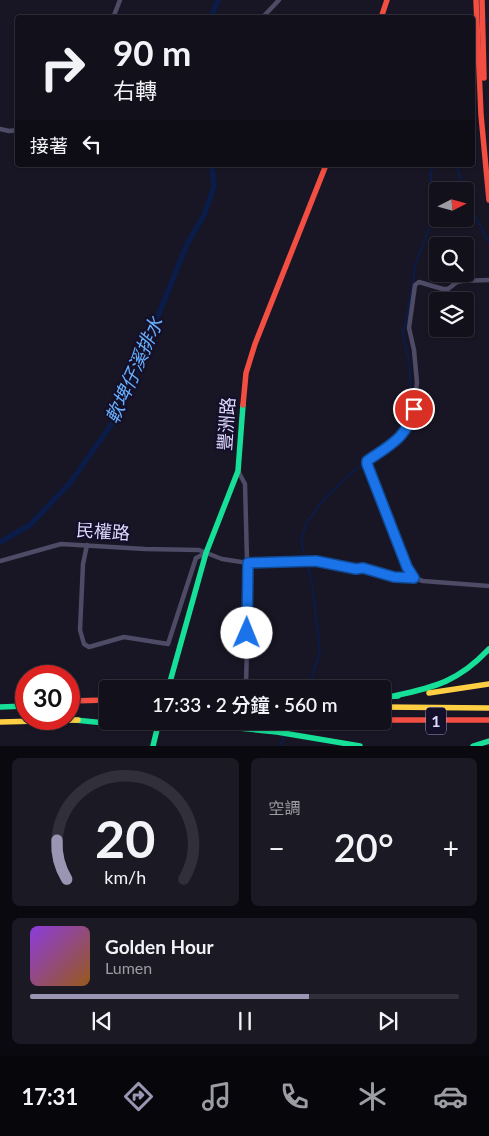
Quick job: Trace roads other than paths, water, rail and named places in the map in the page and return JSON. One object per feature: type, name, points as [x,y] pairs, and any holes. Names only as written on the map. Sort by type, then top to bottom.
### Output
[{"type":"main road","points":[[382,15],[387,0]]},
{"type":"main road","points":[[476,0],[481,115],[489,200]]},
{"type":"main road","points":[[482,0],[486,117],[489,148]]},
{"type":"main road","name":"豐洲路","points":[[171,680],[206,553],[238,471],[246,373],[255,344],[325,167]]},
{"type":"main road","points":[[394,696],[441,685],[471,668],[489,649]]},
{"type":"main road","points":[[394,696],[419,695],[489,684]]},
{"type":"main road","points":[[80,701],[99,700]]},
{"type":"main road","points":[[80,705],[99,705]]},
{"type":"main road","points":[[0,707],[15,706]]},
{"type":"main road","name":"1","points":[[391,707],[489,708]]},
{"type":"main road","points":[[80,720],[99,720]]},
{"type":"main road","points":[[80,720],[125,725],[238,728],[277,732],[358,746]]},
{"type":"main road","name":"1","points":[[391,720],[489,720]]},
{"type":"main road","points":[[0,722],[15,722]]},
{"type":"main road","points":[[154,743],[157,730]]},
{"type":"main road","points":[[308,737],[344,746]]},
{"type":"main road","points":[[473,746],[489,741]]},
{"type":"street","points":[[114,15],[120,0]]},
{"type":"street","points":[[265,15],[279,0]]},
{"type":"street","points":[[476,0],[476,34],[489,171]]},
{"type":"street","points":[[0,129],[15,130]]},
{"type":"street","points":[[414,578],[407,567],[367,461],[401,437],[411,423],[417,383],[414,350],[408,328],[416,285],[419,282],[448,289],[457,282],[489,280]]},
{"type":"street","points":[[238,471],[245,484],[248,563],[246,680]]},
{"type":"street","name":"民權路","points":[[0,561],[61,544],[87,544],[145,549],[199,550],[222,559],[248,563],[316,561],[356,569],[363,568],[394,577],[414,578],[442,584],[489,586]]},
{"type":"street","points":[[87,544],[83,564],[80,630],[84,644],[89,647],[124,637],[168,644],[196,558],[206,553]]},
{"type":"waterway","name":"軟埤仔溪排水","points":[[212,15],[218,0]]},
{"type":"waterway","points":[[484,22],[489,18]]},
{"type":"waterway","name":"軟埤仔溪排水","points":[[0,542],[30,525],[70,483],[118,415],[187,244],[204,215],[214,187],[212,167]]},
{"type":"waterway","points":[[406,428],[410,410],[411,390],[409,361],[403,333],[413,285],[415,265],[433,219],[431,172],[433,167]]},
{"type":"waterway","points":[[456,167],[470,206],[489,243]]},
{"type":"waterway","points":[[312,680],[320,651],[312,582],[301,542],[306,523],[325,498],[367,461]]},
{"type":"waterway","points":[[280,746],[285,735]]}]
